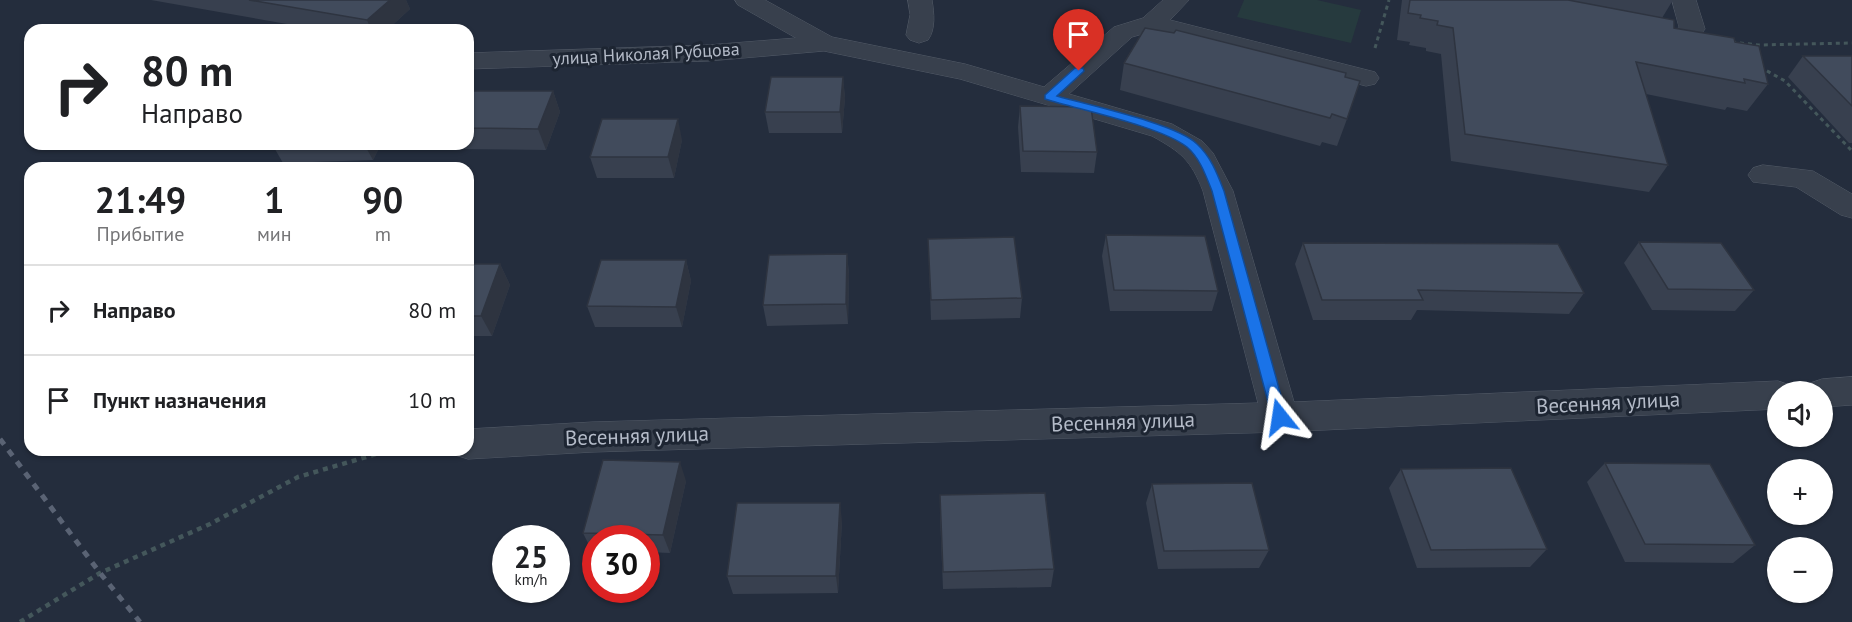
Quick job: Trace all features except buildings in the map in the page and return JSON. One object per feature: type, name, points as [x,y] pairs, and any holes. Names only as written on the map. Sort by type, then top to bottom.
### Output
[{"type":"street","points":[[747,0],[825,43],[965,72],[1162,130],[1191,144],[1207,164],[1218,191],[1280,417]]},
{"type":"street","points":[[919,35],[922,15],[920,0]]},
{"type":"street","points":[[1049,97],[1123,32],[1152,23],[1177,0]]},
{"type":"street","points":[[1630,31],[1665,38],[1684,37],[1692,29],[1684,0]]},
{"type":"street","points":[[1152,23],[1366,78]]},
{"type":"street","name":"улица Николая Рубцова","points":[[474,61],[708,53],[825,43]]},
{"type":"street","points":[[1763,175],[1803,178],[1852,208]]},
{"type":"street","points":[[1833,393],[1852,392]]},
{"type":"street","name":"Весенняя улица","points":[[474,444],[605,436],[1280,417],[1767,395]]},
{"type":"path","points":[[1366,78],[1389,0]]},
{"type":"path","points":[[1692,29],[1725,41],[1758,45],[1852,43]]},
{"type":"path","points":[[1750,62],[1785,81],[1852,151]]},
{"type":"path","points":[[20,622],[100,573],[210,524],[298,477],[370,456]]},
{"type":"green space","points":[[1244,0],[1317,0],[1361,10],[1351,43],[1237,17]]},
{"type":"railway","points":[[0,439],[100,573],[140,622]]},
{"type":"route","points":[[1079,71],[1049,97],[1162,130],[1191,144],[1207,164],[1218,191],[1280,417]]}]
